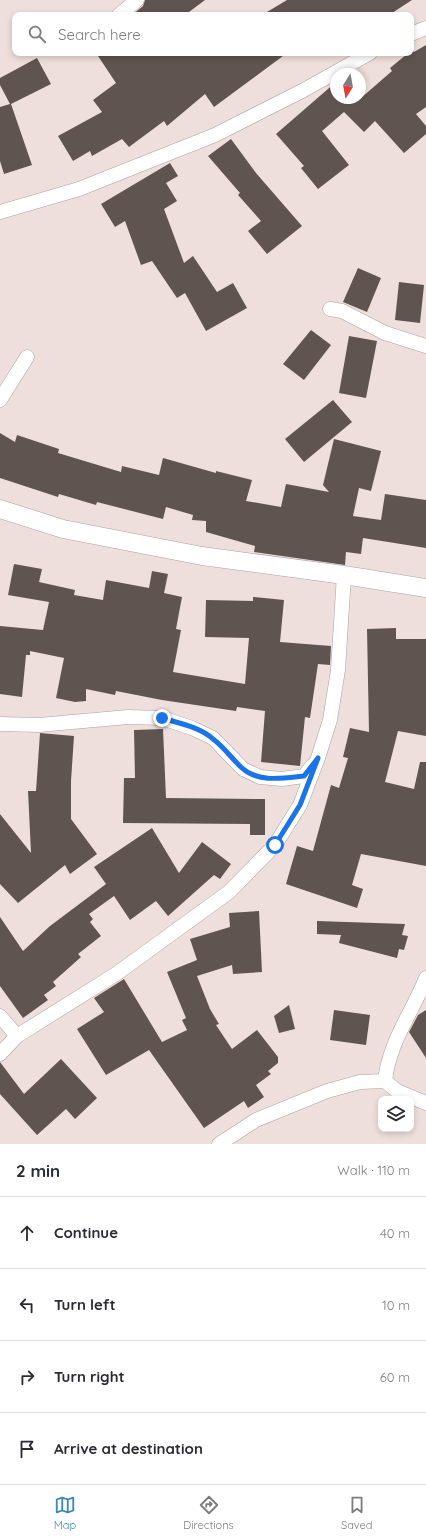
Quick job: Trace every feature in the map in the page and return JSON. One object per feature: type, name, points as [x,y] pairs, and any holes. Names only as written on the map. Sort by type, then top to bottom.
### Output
[{"type":"street","points":[[123,12],[137,0]]},
{"type":"street","points":[[414,33],[426,28]]},
{"type":"street","points":[[0,212],[78,189],[215,135],[302,91],[365,56]]},
{"type":"street","points":[[330,309],[342,311],[385,333],[426,346]]},
{"type":"street","points":[[0,400],[27,357]]},
{"type":"street","points":[[0,509],[63,529],[202,556],[344,575],[426,588]]},
{"type":"street","points":[[0,1054],[17,1036],[116,974],[229,892],[275,845],[300,805],[318,758],[330,720],[338,670],[344,575]]},
{"type":"street","points":[[0,724],[39,725],[128,717],[162,718],[192,728],[213,738],[243,769],[260,777],[282,778],[304,776],[318,758]]},
{"type":"street","points":[[385,1081],[386,1067],[393,1044],[426,978]]},
{"type":"street","points":[[0,1016],[17,1036]]},
{"type":"street","points":[[219,1144],[256,1120],[327,1091],[360,1082],[385,1081],[397,1090],[426,1103]]},
{"type":"building","points":[[145,0],[205,0],[189,12],[136,12],[143,6]]},
{"type":"building","points":[[287,0],[412,0],[394,12],[267,12]]},
{"type":"building","points":[[426,45],[426,107],[416,114],[426,126],[426,134],[404,153],[375,121],[364,132],[344,112],[322,131],[349,165],[318,189],[301,168],[304,166],[276,134],[330,87],[330,104],[366,104],[366,94],[392,71],[390,68],[405,56],[414,56],[414,52]]},
{"type":"building","points":[[98,56],[283,56],[214,107],[205,94],[167,126],[164,121],[129,147],[122,139],[92,156],[90,151],[73,161],[58,136],[102,112],[93,100],[116,83]]},
{"type":"building","points":[[37,58],[51,84],[11,104],[32,165],[4,174],[0,161],[0,107],[10,104],[0,85],[0,78]]},
{"type":"building","points":[[231,139],[256,173],[302,226],[267,254],[248,231],[261,221],[238,195],[240,193],[208,156]]},
{"type":"building","points":[[170,163],[178,176],[166,183],[177,201],[164,209],[184,263],[193,256],[217,292],[233,283],[247,308],[206,331],[185,293],[177,298],[152,261],[141,265],[125,221],[115,227],[101,204]]},
{"type":"building","points":[[358,268],[381,278],[367,312],[343,302]]},
{"type":"building","points":[[399,282],[424,285],[420,323],[395,320]]},
{"type":"building","points":[[311,330],[331,345],[304,380],[283,364]]},
{"type":"building","points":[[349,336],[377,341],[366,398],[339,393]]},
{"type":"building","points":[[333,400],[352,422],[304,462],[285,439]]},
{"type":"building","points":[[0,433],[15,442],[17,435],[59,449],[58,453],[121,472],[122,466],[159,475],[163,458],[216,473],[216,471],[252,480],[246,501],[281,507],[286,484],[329,492],[323,485],[334,439],[381,451],[371,491],[359,488],[353,516],[381,520],[385,494],[426,500],[426,548],[363,538],[361,554],[346,552],[345,565],[254,552],[255,546],[206,532],[206,521],[192,520],[193,515],[166,507],[163,519],[97,502],[96,505],[59,494],[58,497],[0,478]]},
{"type":"building","points":[[14,564],[42,569],[39,582],[75,590],[74,595],[103,600],[106,580],[149,588],[152,571],[168,574],[164,593],[182,597],[176,629],[181,630],[173,672],[245,684],[249,638],[205,637],[206,600],[253,601],[253,597],[284,600],[280,642],[331,646],[330,665],[318,664],[310,718],[305,717],[300,766],[261,762],[265,711],[237,707],[236,711],[162,700],[116,691],[115,695],[86,689],[86,701],[75,702],[56,698],[64,658],[30,651],[30,655],[26,655],[22,697],[0,694],[0,626],[43,630],[49,602],[8,595]]},
{"type":"building","points":[[396,628],[396,639],[426,639],[426,736],[398,731],[385,782],[414,789],[420,762],[426,762],[426,866],[361,854],[352,885],[363,889],[357,908],[286,884],[297,846],[313,851],[331,785],[339,788],[348,758],[343,757],[350,728],[369,732],[367,629]]},
{"type":"building","points":[[163,729],[166,798],[265,799],[265,835],[250,835],[250,824],[123,823],[124,778],[135,778],[134,730]]},
{"type":"building","points":[[40,733],[74,736],[71,781],[71,819],[97,854],[70,874],[65,865],[18,903],[0,884],[0,814],[31,853],[28,791],[36,791]]},
{"type":"building","points":[[152,828],[179,873],[202,842],[231,864],[220,879],[214,875],[168,916],[156,901],[130,920],[114,896],[89,914],[93,919],[90,922],[101,936],[78,954],[81,957],[53,982],[56,986],[44,995],[48,1000],[23,1018],[0,986],[0,917],[23,951],[50,926],[106,884],[94,867]]},
{"type":"building","points":[[259,911],[262,972],[233,974],[232,965],[197,976],[210,1009],[219,1024],[216,1025],[232,1049],[257,1030],[278,1057],[278,1063],[268,1071],[271,1074],[256,1085],[264,1097],[248,1108],[244,1101],[204,1128],[149,1050],[106,1075],[77,1029],[104,1012],[94,998],[124,979],[162,1042],[187,1030],[182,1020],[186,1018],[167,972],[197,960],[190,939],[230,927],[229,913]]},
{"type":"building","points":[[317,921],[405,924],[402,935],[408,936],[404,950],[399,949],[397,958],[339,943],[341,935],[317,934]]},
{"type":"building","points":[[289,1005],[295,1029],[279,1033],[274,1016]]},
{"type":"building","points":[[334,1010],[370,1015],[366,1045],[330,1040]]},
{"type":"building","points":[[426,1010],[426,1058],[409,1032],[418,1015]]},
{"type":"building","points":[[61,1059],[97,1098],[75,1119],[66,1109],[37,1135],[0,1094],[0,1062],[24,1094]]},
{"type":"route","points":[[162,718],[192,728],[213,738],[243,769],[260,777],[282,778],[304,776],[318,758],[300,805],[275,845]]}]
